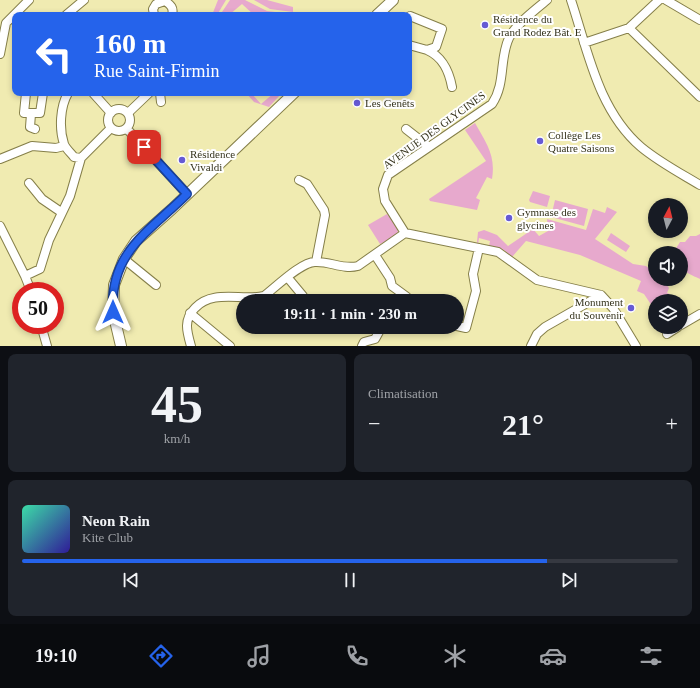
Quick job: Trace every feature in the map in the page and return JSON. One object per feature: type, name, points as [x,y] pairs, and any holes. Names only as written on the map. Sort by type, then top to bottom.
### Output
[{"type":"main road","points":[[380,12],[393,0]]},
{"type":"main road","points":[[121,346],[112,300],[114,285],[124,259],[136,241],[291,96]]},
{"type":"street","points":[[70,12],[84,0]]},
{"type":"street","name":"AVENUE DES GLYCINES","points":[[405,233],[385,201],[383,189],[388,175],[492,104],[500,88],[506,47],[509,38],[516,29],[547,0]]},
{"type":"street","points":[[570,0],[601,93],[622,127],[640,146],[654,157],[700,185]]},
{"type":"street","points":[[584,43],[629,28],[659,0]]},
{"type":"street","points":[[666,0],[700,20]]},
{"type":"street","points":[[24,12],[27,2]]},
{"type":"street","points":[[18,12],[27,2]]},
{"type":"street","points":[[154,12],[153,9],[156,4],[173,2],[172,12]]},
{"type":"street","points":[[412,17],[442,29],[436,47],[427,50]]},
{"type":"street","points":[[0,54],[4,28],[12,18]]},
{"type":"street","points":[[629,28],[700,97]]},
{"type":"street","points":[[412,46],[436,54],[446,66],[452,87]]},
{"type":"street","points":[[26,96],[24,113],[31,114],[40,113],[43,96]]},
{"type":"street","points":[[66,96],[62,116],[64,146],[74,157],[81,158]]},
{"type":"street","points":[[97,96],[112,113]]},
{"type":"street","points":[[128,113],[146,96]]},
{"type":"street","points":[[160,96],[161,102]]},
{"type":"street","points":[[120,109],[128,113],[130,123],[127,129],[120,132],[111,128],[108,119],[112,113],[120,109]]},
{"type":"street","points":[[31,114],[30,127],[35,129]]},
{"type":"street","points":[[25,276],[40,269],[49,240],[61,212],[70,196],[81,158],[111,128]]},
{"type":"street","points":[[127,129],[187,194]]},
{"type":"street","points":[[406,129],[429,147]]},
{"type":"street","points":[[0,159],[32,146],[56,148],[64,146]]},
{"type":"street","points":[[299,180],[307,184],[324,210],[325,216],[316,262]]},
{"type":"street","points":[[29,184],[42,199],[61,212]]},
{"type":"street","points":[[0,229],[27,282]]},
{"type":"street","points":[[192,346],[186,322],[190,313],[197,306],[211,298],[222,296],[256,298],[264,296],[306,263],[316,262],[349,269],[358,266],[405,233],[498,252],[537,280],[601,294],[613,308],[636,346]]},
{"type":"street","points":[[464,328],[466,328],[476,291],[473,274],[479,248]]},
{"type":"street","points":[[375,255],[390,278],[392,286],[403,294]]},
{"type":"street","points":[[124,259],[156,285]]},
{"type":"street","points":[[288,278],[301,294]]},
{"type":"street","points":[[531,346],[537,334],[545,327],[601,294]]},
{"type":"street","points":[[190,313],[230,346]]},
{"type":"street","points":[[688,321],[700,314]]},
{"type":"street","points":[[44,334],[47,346]]},
{"type":"street","points":[[362,346],[364,342],[375,339],[378,334]]},
{"type":"shaded area","points":[[218,0],[226,0],[219,12],[213,12]]},
{"type":"shaded area","points":[[230,0],[245,0],[267,11],[276,12],[251,12],[242,4],[233,12],[222,12]]},
{"type":"shaded area","points":[[254,0],[267,0],[293,7],[293,12],[270,9]]},
{"type":"shaded area","points":[[249,96],[254,96],[261,104],[270,96],[279,96],[269,107],[254,102]]},
{"type":"shaded area","points":[[475,123],[486,143],[493,163],[492,179],[487,177],[476,198],[480,200],[477,210],[430,201],[429,199],[486,161],[465,130]]},
{"type":"shaded area","points":[[533,191],[550,196],[547,207],[530,202],[529,200]]},
{"type":"shaded area","points":[[555,200],[588,209],[584,226],[551,217]]},
{"type":"shaded area","points":[[607,207],[617,212],[595,239],[633,264],[646,266],[648,268],[648,286],[667,286],[669,288],[667,293],[670,294],[648,294],[648,300],[644,294],[637,291],[641,281],[580,255],[526,241],[512,257],[504,250],[489,246],[490,241],[479,238],[478,244],[477,242],[478,232],[484,230],[497,235],[508,246],[533,229],[539,236],[548,231],[547,219],[586,230],[593,209],[605,213]]},
{"type":"shaded area","points":[[387,214],[397,227],[398,232],[395,237],[380,244],[368,225]]},
{"type":"shaded area","points":[[611,233],[630,246],[626,252],[607,240]]},
{"type":"shaded area","points":[[700,234],[700,279],[688,273],[688,246],[677,246],[680,242],[685,242],[690,236]]},
{"type":"place","name":"Résidence du Grand Rodez Bât. E","points":[[485,25]]},
{"type":"place","name":"Les Genêts","points":[[357,103]]},
{"type":"place","name":"Collège Les Quatre Saisons","points":[[540,141]]},
{"type":"place","name":"Résidence Vivaldi","points":[[182,160]]},
{"type":"place","name":"Gymnase des glycines","points":[[509,218]]},
{"type":"place","name":"Monument du Souvenir","points":[[631,308]]},
{"type":"route","points":[[113,312],[112,300],[114,285],[124,259],[136,241],[187,194],[167,174],[144,147]]}]
